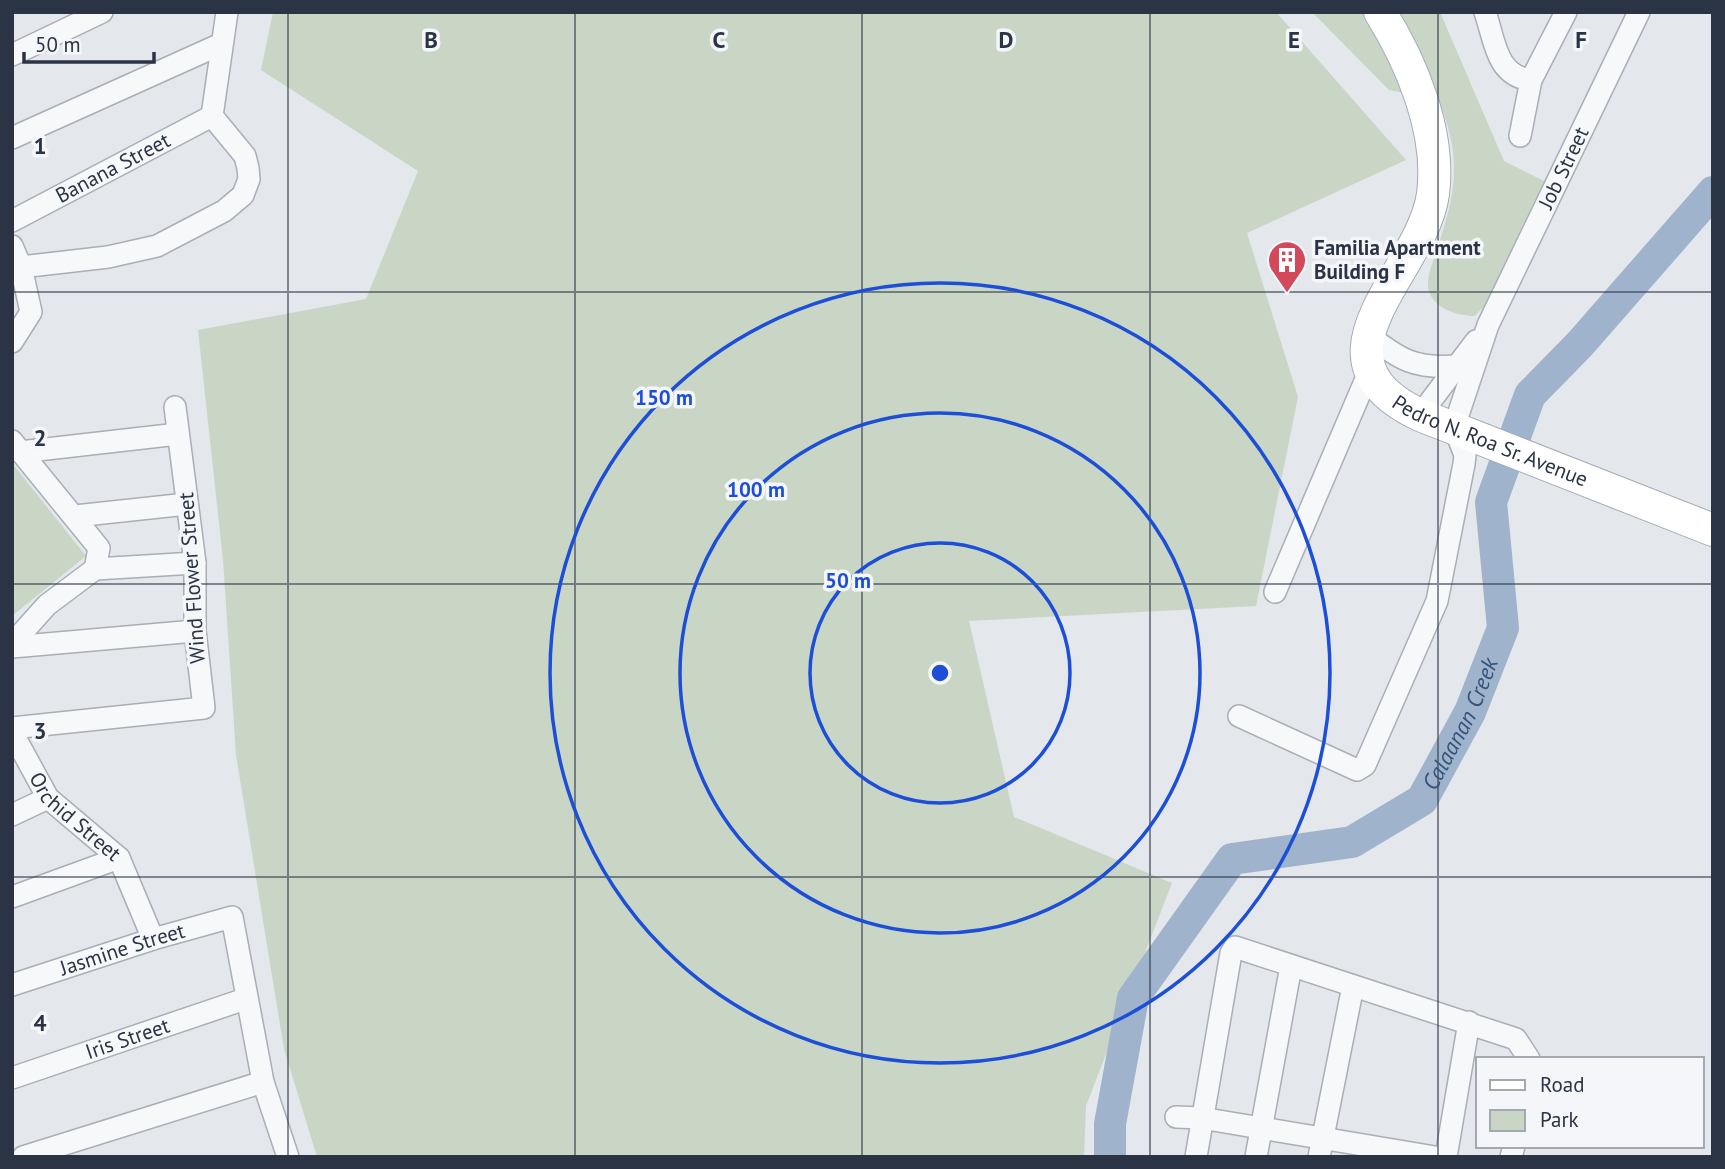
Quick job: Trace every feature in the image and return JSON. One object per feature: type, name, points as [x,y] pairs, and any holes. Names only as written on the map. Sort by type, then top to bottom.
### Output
[{"type":"main road","points":[[1369,372],[1365,349],[1367,335],[1380,302],[1426,220],[1434,172],[1433,149],[1409,65],[1380,12]]},
{"type":"main road","name":"Pedro N. Roa Sr. Avenue","points":[[1369,372],[1384,393],[1420,415],[1713,530]]},
{"type":"street","points":[[12,55],[102,12]]},
{"type":"street","points":[[21,268],[107,257],[157,246],[224,211],[243,195],[249,179],[245,156],[212,116],[227,12]]},
{"type":"street","points":[[1485,12],[1503,64],[1516,78],[1531,80]]},
{"type":"street","points":[[1521,136],[1531,80],[1566,12]]},
{"type":"street","name":"Job Street","points":[[1420,415],[1488,325],[1639,12]]},
{"type":"street","points":[[12,138],[221,44]]},
{"type":"street","name":"Banana Street","points":[[12,221],[212,116]]},
{"type":"street","points":[[12,246],[21,268],[31,312],[12,341]]},
{"type":"street","name":"Job Street","points":[[1465,432],[1488,325]]},
{"type":"street","points":[[1367,335],[1390,352],[1418,366],[1457,366]]},
{"type":"street","points":[[1275,592],[1369,372]]},
{"type":"street","name":"Wind Flower Street","points":[[12,730],[204,708],[195,631],[195,563],[175,407]]},
{"type":"street","points":[[1239,716],[1357,770],[1365,765],[1440,593],[1464,464],[1465,432]]},
{"type":"street","points":[[16,446],[178,434]]},
{"type":"street","points":[[16,446],[99,548],[95,569]]},
{"type":"street","points":[[75,516],[187,504]]},
{"type":"street","points":[[12,645],[47,605],[95,569],[195,563]]},
{"type":"street","points":[[12,645],[195,631]]},
{"type":"street","name":"Orchid Street","points":[[12,730],[48,798],[119,858],[153,939]]},
{"type":"street","points":[[12,815],[48,798]]},
{"type":"street","points":[[12,897],[119,858]]},
{"type":"street","name":"Jasmine Street","points":[[12,985],[153,939],[232,917],[245,999]]},
{"type":"street","points":[[1196,1157],[1233,950],[1241,948],[1516,1039],[1528,1057]]},
{"type":"street","points":[[1256,1157],[1291,966]]},
{"type":"street","points":[[1321,1147],[1353,986]]},
{"type":"street","points":[[245,999],[263,1082],[288,1157]]},
{"type":"street","name":"Iris Street","points":[[12,1079],[245,999]]},
{"type":"street","points":[[1446,1157],[1469,1022]]},
{"type":"street","points":[[23,1157],[263,1082]]},
{"type":"street","points":[[1176,1117],[1201,1118],[1261,1128],[1321,1147],[1435,1157]]},
{"type":"green space","points":[[273,12],[1276,12],[1406,160],[1247,233],[1298,397],[1256,606],[969,621],[1014,817],[1172,883],[1086,1106],[1084,1157],[317,1157],[284,1049],[236,755],[223,560],[198,330],[366,299],[418,171],[261,70]]},
{"type":"green space","points":[[1312,12],[1440,12],[1504,161],[1544,181],[1484,306],[1475,316],[1460,314],[1439,305],[1428,287],[1430,270],[1450,202],[1454,169],[1450,136],[1438,99],[1389,90]]},
{"type":"green space","points":[[12,463],[86,556],[12,616]]},
{"type":"waterway","name":"Calaanan Creek","points":[[1110,1157],[1110,1124],[1133,998],[1232,859],[1352,842],[1422,800],[1470,712],[1503,628],[1491,502],[1530,395],[1580,344],[1713,192]]},
{"type":"place","name":"Familia Apartment Building F","points":[[1287,294]]}]
